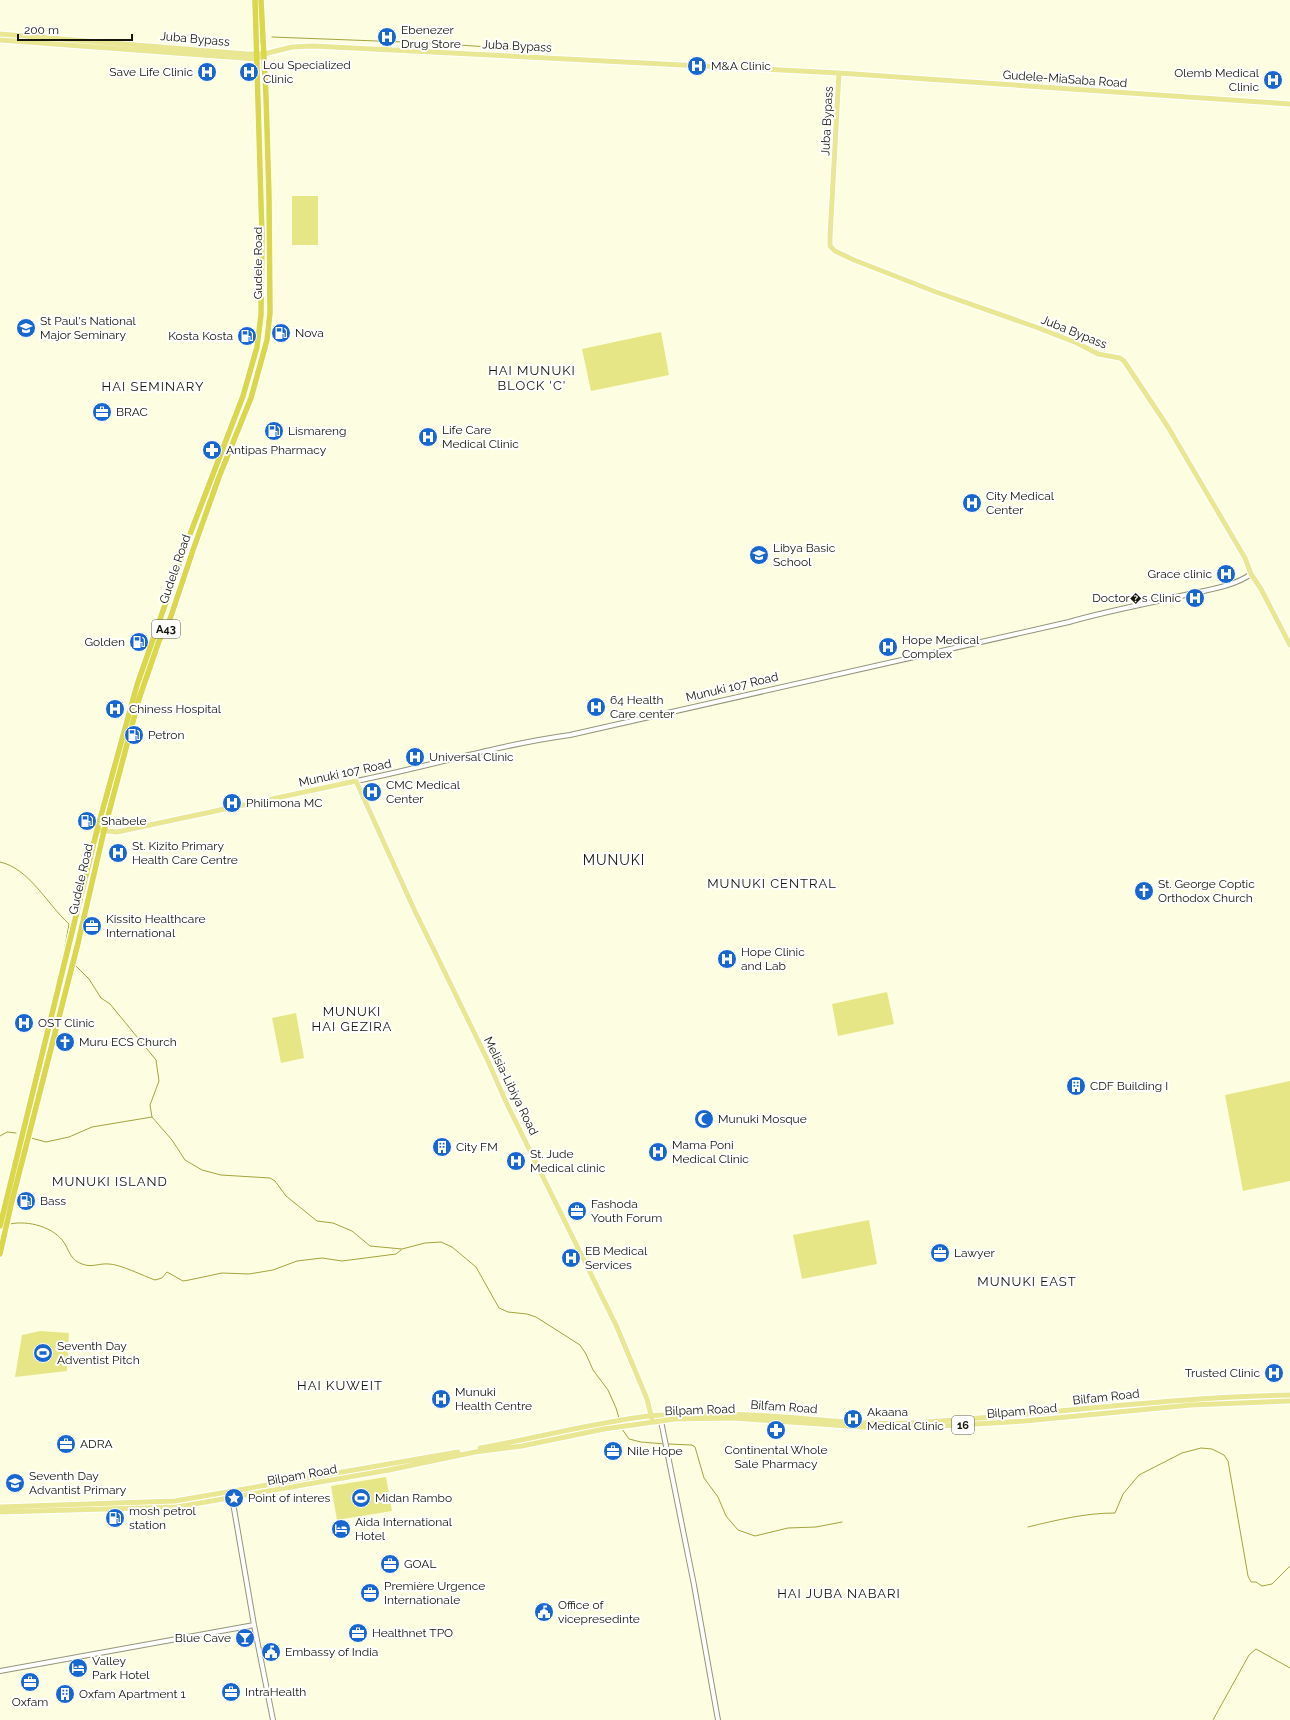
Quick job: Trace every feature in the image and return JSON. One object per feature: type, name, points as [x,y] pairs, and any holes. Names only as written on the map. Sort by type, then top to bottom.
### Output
[{"type":"highway","name":"Gudele Road","points":[[0,1226],[97,830],[137,685],[166,601],[253,365],[260,329],[262,284],[262,195],[255,0]]},
{"type":"highway","name":"Gudele Road","points":[[0,1254],[11,1205],[78,943],[104,831],[143,687],[159,641],[169,622],[193,550],[255,385],[267,340],[270,313],[267,122],[261,0]]},
{"type":"highway","points":[[262,284],[269,285]]},
{"type":"main road","name":"Juba Bypass","points":[[0,34],[257,56]]},
{"type":"main road","name":"Juba Bypass","points":[[0,40],[257,56],[292,47],[313,46],[839,72],[830,246],[835,252],[870,267],[1033,326],[1077,343],[1098,354],[1120,358],[1124,361],[1168,427],[1245,558],[1290,645]]},
{"type":"main road","name":"Gudele-MiaSaba Road","points":[[839,72],[1290,104]]},
{"type":"main road","name":"Munuki 107 Road","points":[[97,830],[118,832],[356,781]]},
{"type":"main road","name":"Melisia-Libiya Road","points":[[356,781],[413,907],[487,1059],[506,1102],[616,1324],[648,1399],[653,1422]]},
{"type":"main road","name":"Bilfam Road","points":[[661,1418],[732,1414],[892,1424],[1040,1414],[1102,1406],[1221,1396],[1290,1395]]},
{"type":"main road","name":"Bilpam Road","points":[[0,1507],[140,1504],[198,1498],[461,1452],[603,1423],[636,1421],[653,1422],[661,1418],[718,1418],[891,1429],[1025,1421],[1198,1405],[1290,1401]]},
{"type":"main road","points":[[636,1421],[652,1416],[661,1418]]},
{"type":"main road","name":"Bilpam Road","points":[[0,1512],[177,1507],[389,1470],[475,1452],[522,1446],[636,1421]]},
{"type":"street","name":"Munuki 107 Road","points":[[356,781],[454,757],[570,734],[1069,622],[1100,613],[1213,588],[1243,580],[1252,574]]},
{"type":"street","points":[[661,1418],[694,1585],[718,1720]]},
{"type":"street","points":[[232,1497],[254,1625],[273,1720]]},
{"type":"street","points":[[0,1671],[254,1625]]},
{"type":"shaded area","points":[[292,196],[318,196],[318,245],[292,245]]},
{"type":"shaded area","points":[[661,332],[669,375],[591,391],[582,349]]},
{"type":"shaded area","points":[[887,992],[894,1024],[838,1036],[832,1004]]},
{"type":"shaded area","points":[[296,1013],[304,1058],[281,1063],[272,1018]]},
{"type":"shaded area","points":[[1290,1081],[1290,1181],[1243,1191],[1225,1095]]},
{"type":"shaded area","points":[[869,1220],[877,1264],[802,1279],[793,1235]]},
{"type":"shaded area","name":"Seventh Day Adventist Pitch","points":[[40,1331],[69,1333],[67,1371],[15,1377],[22,1335]]},
{"type":"shaded area","name":"Midan Rambo","points":[[386,1477],[392,1511],[337,1520],[331,1486]]},
{"type":"waterway","points":[[272,37],[430,43],[517,49]]},
{"type":"waterway","points":[[0,862],[20,871],[29,879],[69,924],[63,958]]},
{"type":"waterway","points":[[76,966],[89,979],[101,998],[110,1004],[156,1060],[159,1081],[150,1105],[152,1117],[172,1140],[185,1160],[202,1170],[221,1175],[270,1178],[275,1181],[286,1196],[317,1221],[333,1223],[352,1231],[370,1246],[402,1249],[425,1243],[441,1242],[452,1247],[476,1267],[499,1308],[508,1312],[527,1314],[536,1317],[580,1345],[593,1370],[608,1390],[619,1418]]},
{"type":"waterway","points":[[31,1138],[46,1142],[69,1137],[92,1127],[152,1117]]},
{"type":"waterway","points":[[0,1136],[7,1132],[16,1133]]},
{"type":"waterway","points":[[10,1224],[33,1224],[48,1229],[61,1238],[73,1258],[82,1264],[89,1266],[105,1264],[113,1265],[125,1268],[155,1280],[162,1278],[167,1272],[183,1281],[222,1273],[249,1274],[273,1270],[297,1261],[322,1258],[342,1261],[396,1254],[401,1250]]},
{"type":"waterway","points":[[622,1429],[629,1439],[641,1442],[665,1444]]},
{"type":"waterway","points":[[668,1444],[692,1445],[695,1447],[704,1478],[718,1497],[726,1516],[738,1530],[755,1536],[788,1528],[816,1527],[842,1522]]},
{"type":"waterway","points":[[1028,1527],[1060,1519],[1115,1513],[1123,1494],[1139,1475],[1182,1453],[1201,1448],[1212,1449],[1224,1455],[1228,1461],[1248,1576],[1251,1582],[1256,1582],[1262,1586],[1272,1584],[1290,1566]]},
{"type":"waterway","points":[[1213,1720],[1249,1655],[1256,1649],[1290,1668]]},
{"type":"place","name":"Ebenezer Drug Store","points":[[387,37]]},
{"type":"place","name":"M&A Clinic","points":[[697,66]]},
{"type":"place","name":"Save Life Clinic","points":[[207,72]]},
{"type":"place","name":"Lou Specialized Clinic","points":[[249,72]]},
{"type":"place","name":"Olemb Medical Clinic","points":[[1273,80]]},
{"type":"place","name":"St Paul's National Major Seminary","points":[[26,328]]},
{"type":"place","name":"Nova","points":[[281,333]]},
{"type":"place","name":"Kosta Kosta","points":[[247,336]]},
{"type":"place","name":"BRAC","points":[[102,412]]},
{"type":"place","name":"Lismareng","points":[[274,431]]},
{"type":"place","name":"Life Care Medical Clinic","points":[[428,437]]},
{"type":"place","name":"Antipas Pharmacy","points":[[212,450]]},
{"type":"place","name":"City Medical Center","points":[[972,503]]},
{"type":"place","name":"Libya Basic School","points":[[759,555]]},
{"type":"place","name":"Grace clinic","points":[[1226,574]]},
{"type":"place","name":"Doctor�s Clinic","points":[[1195,598]]},
{"type":"place","name":"Golden","points":[[139,642]]},
{"type":"place","name":"Hope Medical Complex","points":[[888,647]]},
{"type":"place","name":"64 Health Care center","points":[[596,707]]},
{"type":"place","name":"Chiness Hospital","points":[[115,709]]},
{"type":"place","name":"Petron","points":[[134,735]]},
{"type":"place","name":"Universal Clinic","points":[[415,757]]},
{"type":"place","name":"CMC Medical Center","points":[[372,792]]},
{"type":"place","name":"Philimona MC","points":[[232,803]]},
{"type":"place","name":"Shabele","points":[[87,821]]},
{"type":"place","name":"St. Kizito Primary Health Care Centre","points":[[118,853]]},
{"type":"place","name":"St. George Coptic Orthodox Church","points":[[1144,891]]},
{"type":"place","name":"Kissito Healthcare International","points":[[92,926]]},
{"type":"place","name":"Hope Clinic and Lab","points":[[727,959]]},
{"type":"place","name":"OST Clinic","points":[[24,1023]]},
{"type":"place","name":"Muru ECS Church","points":[[65,1042]]},
{"type":"place","name":"CDF Building I","points":[[1076,1086]]},
{"type":"place","name":"Munuki Mosque","points":[[704,1119]]},
{"type":"place","name":"City FM","points":[[442,1147]]},
{"type":"place","name":"Mama Poni Medical Clinic","points":[[658,1152]]},
{"type":"place","name":"St. Jude Medical clinic","points":[[516,1161]]},
{"type":"place","name":"Bass","points":[[26,1201]]},
{"type":"place","name":"Fashoda Youth Forum","points":[[577,1211]]},
{"type":"place","name":"Lawyer","points":[[940,1253]]},
{"type":"place","name":"EB Medical Services","points":[[571,1258]]},
{"type":"place","name":"Seventh Day Adventist Pitch","points":[[43,1353]]},
{"type":"place","name":"Trusted Clinic","points":[[1274,1373]]},
{"type":"place","name":"Munuki Health Centre","points":[[441,1399]]},
{"type":"place","name":"Akaana Medical Clinic","points":[[853,1419]]},
{"type":"place","name":"Continental Whole Sale Pharmacy","points":[[776,1430]]},
{"type":"place","name":"ADRA","points":[[66,1444]]},
{"type":"place","name":"Nile Hope","points":[[613,1451]]},
{"type":"place","name":"Seventh Day Advantist Primary","points":[[15,1483]]},
{"type":"place","name":"Point of interes","points":[[234,1498]]},
{"type":"place","name":"Midan Rambo","points":[[361,1498]]},
{"type":"place","name":"mosh petrol station","points":[[115,1518]]},
{"type":"place","name":"Aida International Hotel","points":[[341,1529]]},
{"type":"place","name":"GOAL","points":[[390,1564]]},
{"type":"place","name":"Première Urgence Internationale","points":[[370,1593]]},
{"type":"place","name":"Office of vicepresedinte","points":[[544,1612]]},
{"type":"place","name":"Healthnet TPO","points":[[358,1633]]},
{"type":"place","name":"Blue Cave","points":[[245,1638]]},
{"type":"place","name":"Embassy of India","points":[[271,1652]]},
{"type":"place","name":"Valley Park Hotel","points":[[78,1668]]},
{"type":"place","name":"Oxfam","points":[[30,1682]]},
{"type":"place","name":"IntraHealth","points":[[231,1692]]},
{"type":"place","name":"Oxfam Apartment 1","points":[[65,1694]]},
{"type":"district","name":"HAI MUNUKI BLOCK 'C'","points":[[532,378]]},
{"type":"district","name":"HAI SEMINARY","points":[[153,386]]},
{"type":"district","name":"MUNUKI","points":[[614,860]]},
{"type":"district","name":"MUNUKI CENTRAL","points":[[772,883]]},
{"type":"district","name":"MUNUKI HAI GEZIRA","points":[[352,1018]]},
{"type":"district","name":"MUNUKI ISLAND","points":[[110,1181]]},
{"type":"district","name":"MUNUKI EAST","points":[[1027,1281]]},
{"type":"district","name":"HAI KUWEIT","points":[[340,1385]]},
{"type":"district","name":"HAI JUBA NABARI","points":[[839,1593]]}]
